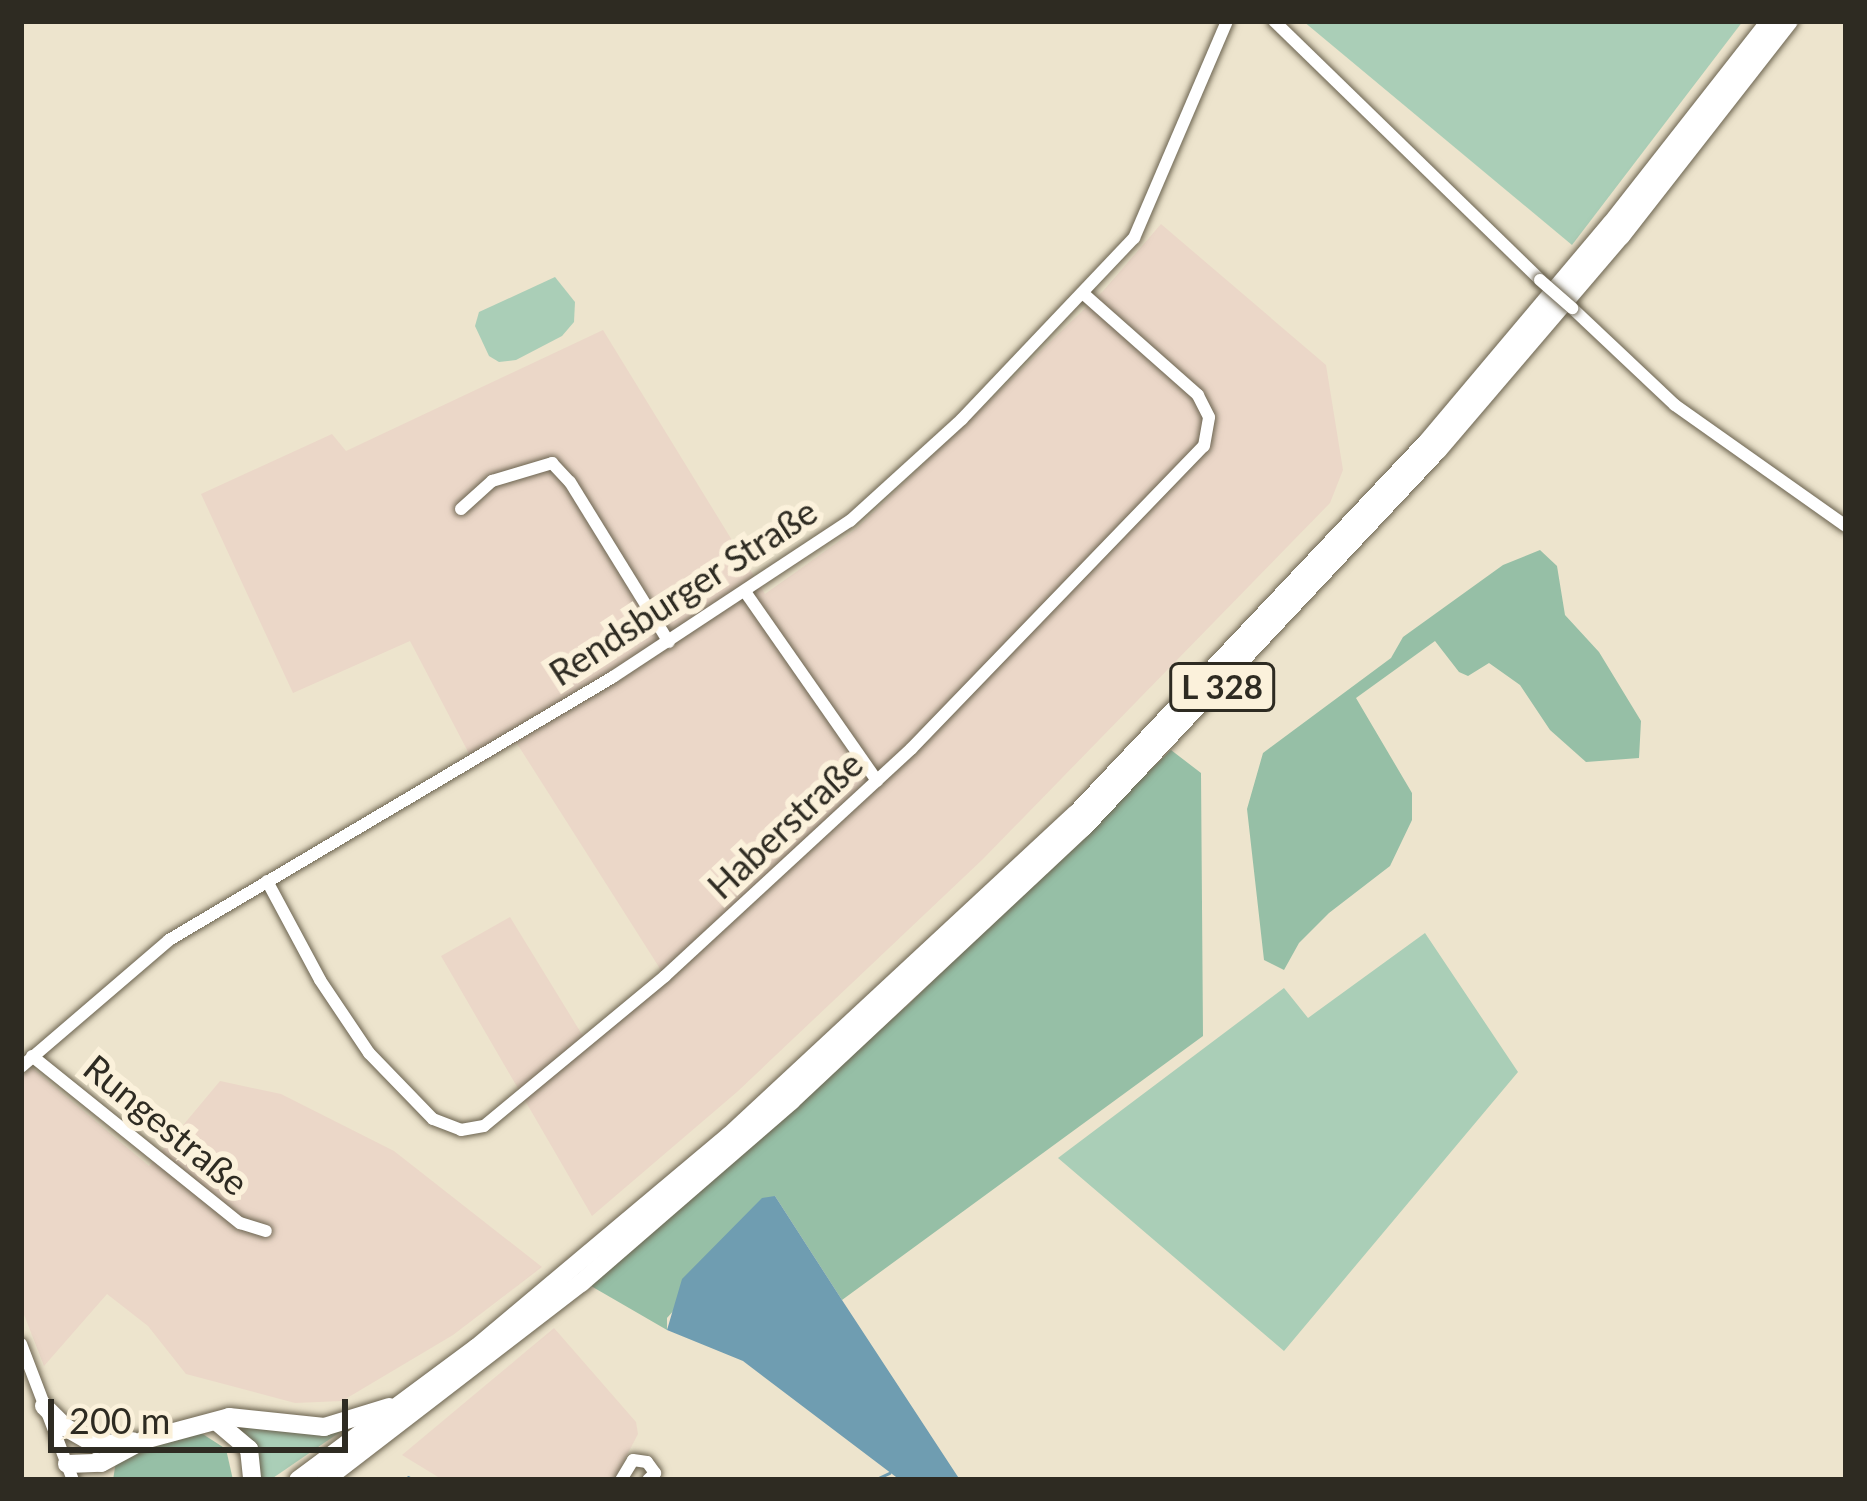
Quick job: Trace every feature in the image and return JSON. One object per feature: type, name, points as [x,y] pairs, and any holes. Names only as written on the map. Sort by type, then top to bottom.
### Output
[{"type":"highway","name":"L 328","points":[[298,1480],[410,1400],[542,1295],[832,1046],[1189,700],[1496,362],[1770,21]]},
{"type":"highway","name":"L 328","points":[[325,1480],[565,1296],[791,1102],[1083,829],[1294,610],[1451,435],[1621,236],[1789,21]]},
{"type":"highway","points":[[70,1472],[144,1440],[229,1417],[324,1427],[410,1400]]},
{"type":"highway","points":[[44,1406],[96,1463]]},
{"type":"highway","points":[[217,1422],[249,1449],[252,1480]]},
{"type":"highway","points":[[341,1480],[400,1426]]},
{"type":"street","name":"Rendsburger Straße","points":[[27,1061],[169,940],[669,642],[850,521],[1085,295],[1133,238],[1227,21]]},
{"type":"street","points":[[1274,21],[1675,405],[1846,526]]},
{"type":"street","name":"Haberstraße","points":[[267,881],[320,980],[369,1053],[433,1119],[460,1130],[484,1126],[665,976],[877,781],[1074,586],[1204,446],[1209,417],[1198,395],[1085,295]]},
{"type":"street","points":[[461,509],[492,481],[552,463],[570,482],[669,642]]},
{"type":"street","points":[[746,593],[877,781]]},
{"type":"street","name":"Rungestraße","points":[[27,1061],[240,1222],[266,1231]]},
{"type":"street","points":[[21,1344],[70,1472]]},
{"type":"street","points":[[621,1480],[633,1460],[647,1462],[655,1473],[648,1480]]},
{"type":"shaded area","points":[[1161,224],[1326,365],[1343,470],[1330,503],[983,859],[737,1092],[592,1216],[441,956],[510,917],[586,1041],[664,975],[516,742],[476,767],[410,641],[293,693],[201,494],[332,434],[346,451],[603,330],[765,594],[856,529],[1103,291]]},
{"type":"shaded area","points":[[31,1067],[149,1166],[220,1081],[281,1094],[394,1151],[542,1267],[453,1335],[342,1401],[295,1403],[186,1374],[148,1326],[107,1294],[44,1366],[21,1307],[21,1077]]},
{"type":"shaded area","points":[[554,1328],[636,1422],[638,1434],[614,1480],[443,1480],[402,1455]]},
{"type":"green space","points":[[1303,21],[1743,21],[1572,245]]},
{"type":"green space","points":[[555,277],[575,302],[574,322],[562,336],[516,360],[499,362],[489,356],[475,326],[479,312]]},
{"type":"green space","points":[[1540,550],[1557,566],[1565,615],[1599,652],[1641,721],[1639,758],[1586,762],[1550,730],[1520,685],[1489,663],[1468,676],[1459,672],[1435,641],[1356,698],[1412,793],[1412,820],[1390,866],[1329,913],[1299,943],[1284,970],[1264,960],[1247,809],[1263,753],[1391,658],[1403,637],[1503,565]]},
{"type":"green space","points":[[1171,750],[1201,773],[1203,1036],[842,1300],[775,1196],[667,1318],[667,1330],[591,1286],[910,1003]]},
{"type":"green space","points":[[1425,933],[1518,1072],[1284,1351],[1058,1158],[1284,988],[1308,1018]]},
{"type":"green space","points":[[237,1423],[343,1430],[270,1480],[258,1480]]},
{"type":"green space","points":[[198,1431],[226,1449],[233,1480],[113,1480],[116,1461]]},
{"type":"water","points":[[775,1196],[960,1480],[900,1480],[743,1361],[667,1330],[682,1279],[762,1198]]},
{"type":"waterway","points":[[874,1480],[889,1473]]},
{"type":"waterway","points":[[408,1477],[413,1480]]}]
